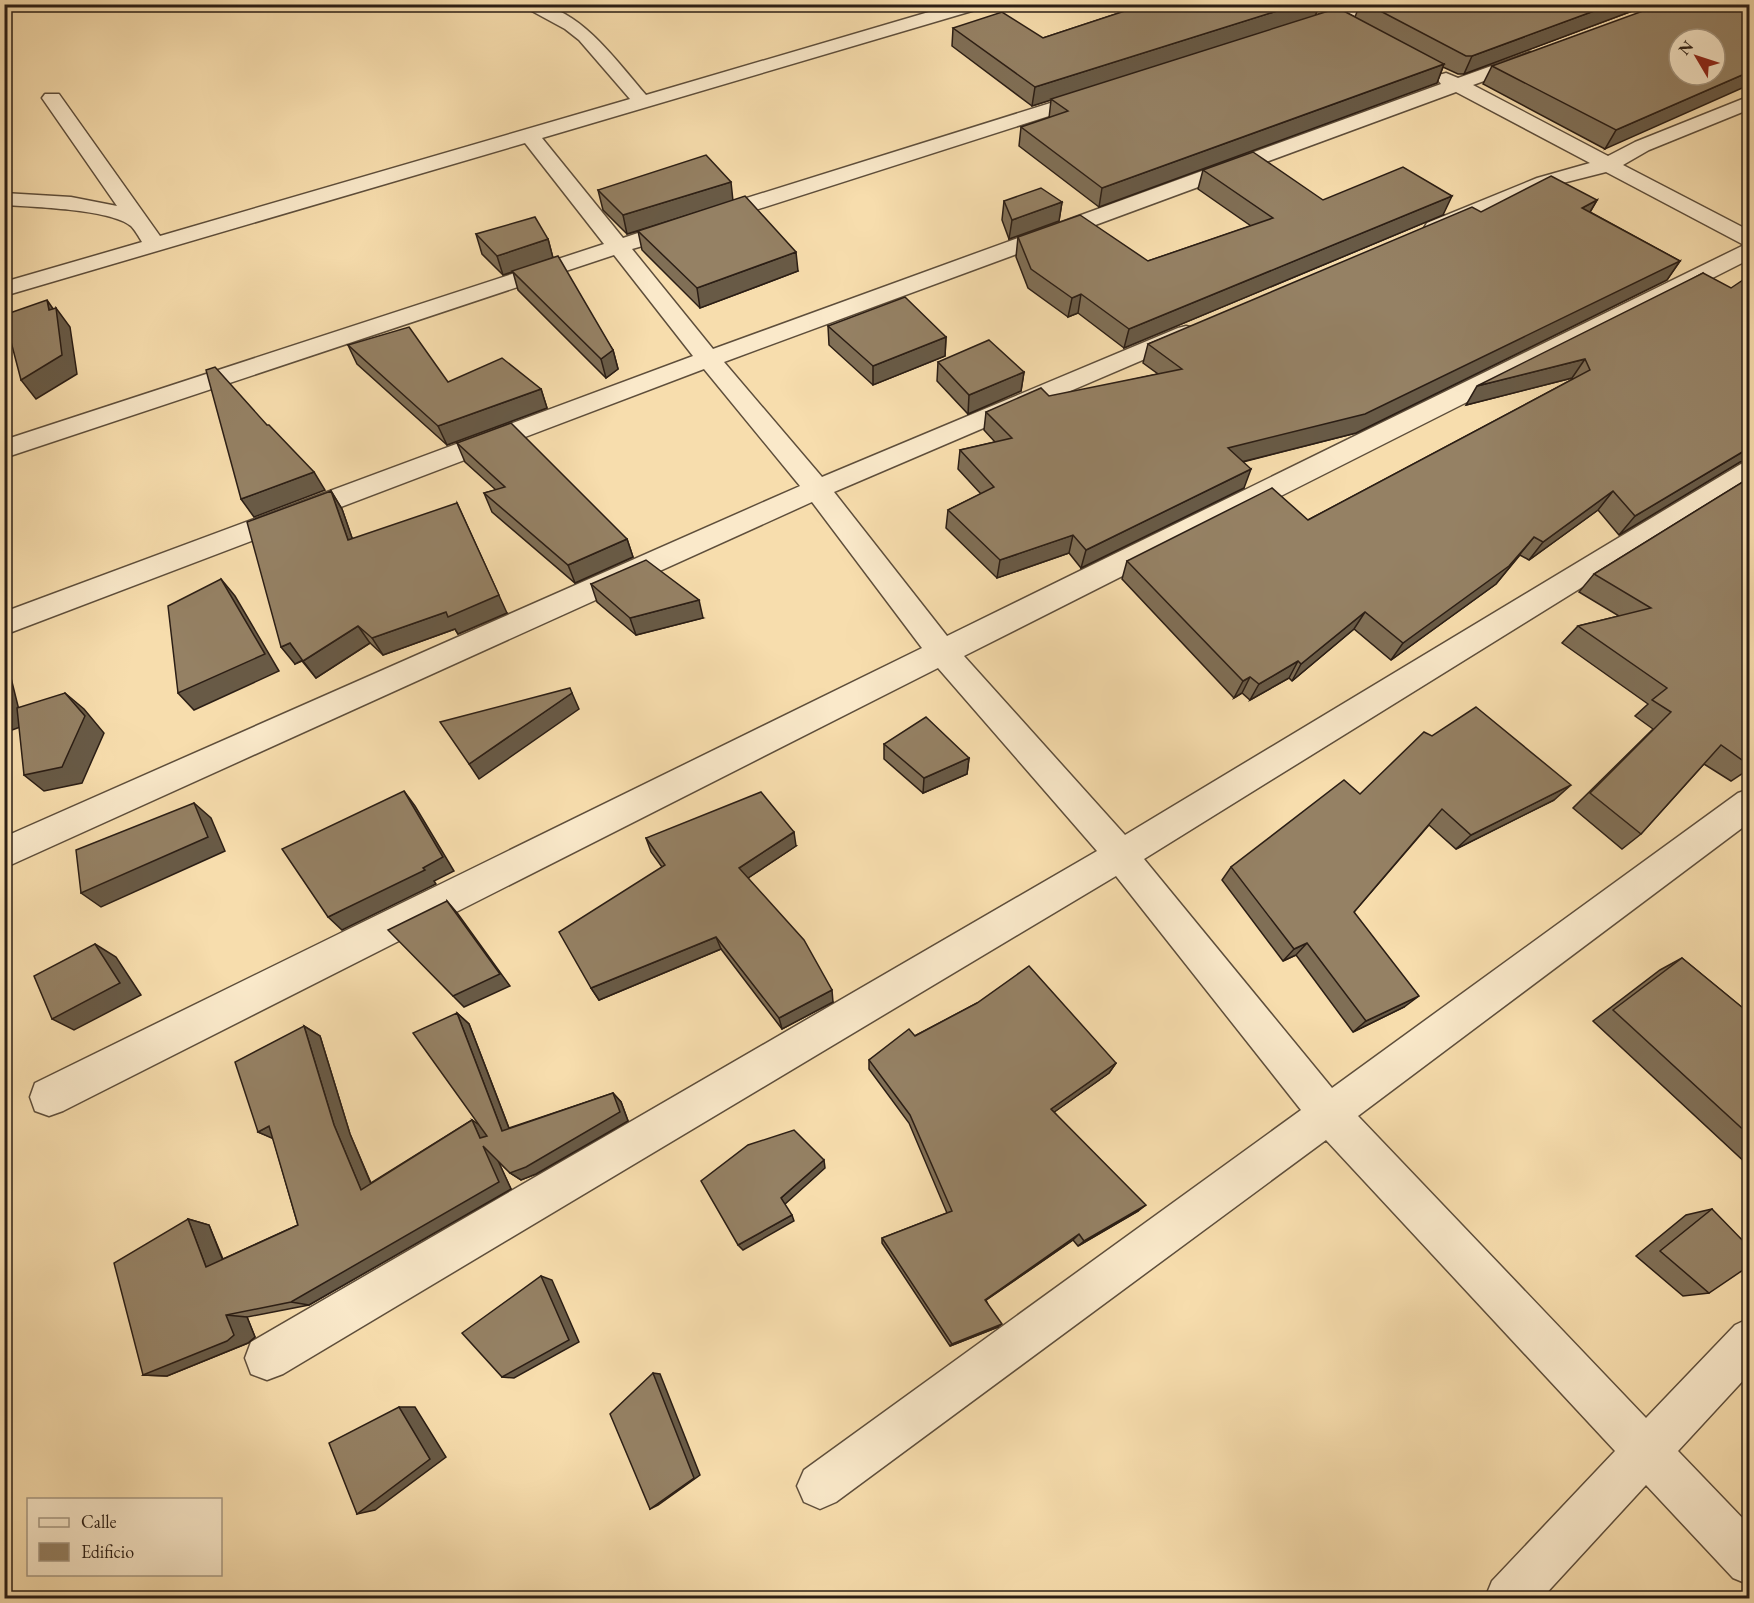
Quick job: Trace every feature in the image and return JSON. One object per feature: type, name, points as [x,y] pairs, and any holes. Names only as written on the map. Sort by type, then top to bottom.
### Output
[{"type":"street","points":[[527,4],[571,25],[585,36],[642,102]]},
{"type":"street","points":[[4,289],[976,4]]},
{"type":"street","points":[[1310,4],[1356,30]]},
{"type":"street","points":[[1290,33],[1377,4]]},
{"type":"street","points":[[4,624],[708,359],[1545,52]]},
{"type":"street","points":[[1427,68],[1749,240]]},
{"type":"street","points":[[686,225],[1108,91]]},
{"type":"street","points":[[52,98],[155,244]]},
{"type":"street","points":[[1412,238],[1544,182],[1607,165],[1642,146],[1749,102]]},
{"type":"street","points":[[530,136],[708,359],[817,489],[942,652],[1121,855],[1161,908],[1329,1114],[1749,1561]]},
{"type":"street","points":[[4,199],[71,202],[93,206],[138,221]]},
{"type":"street","points":[[4,449],[663,232]]},
{"type":"street","points":[[49,1097],[1749,250]]},
{"type":"street","points":[[4,853],[817,489],[1214,321]]},
{"type":"street","points":[[267,1359],[1121,855],[1749,470]]},
{"type":"street","points":[[820,1486],[1329,1114],[1749,802]]},
{"type":"street","points":[[1509,1599],[1749,1340]]},
{"type":"building","points":[[1146,4],[1299,4],[1035,87],[953,28],[1002,12],[1043,38]]},
{"type":"building","points":[[1367,4],[1613,4],[1472,56],[1466,56]]},
{"type":"building","points":[[1662,4],[1749,4],[1749,72],[1727,82],[1727,27],[1667,27],[1667,87],[1715,87],[1616,130],[1492,66]]},
{"type":"building","points":[[1338,8],[1444,64],[1102,188],[1021,127],[1068,111],[1051,99]]},
{"type":"building","points":[[1253,152],[1323,200],[1403,167],[1452,196],[1129,329],[1081,294],[1072,298],[1031,269],[1018,237],[1080,215],[1148,261],[1273,218],[1203,170]]},
{"type":"building","points":[[706,155],[731,182],[623,215],[598,190]]},
{"type":"building","points":[[1551,176],[1597,200],[1582,208],[1680,261],[1365,414],[1228,448],[1251,469],[1086,550],[1073,535],[1000,560],[948,510],[994,487],[960,450],[1012,438],[986,412],[1041,388],[1049,396],[1182,369],[1148,344],[1472,207],[1481,212]]},
{"type":"building","points":[[1041,188],[1062,202],[1012,220],[1004,201]]},
{"type":"building","points":[[745,196],[796,252],[697,288],[638,231]]},
{"type":"building","points":[[535,217],[548,239],[497,256],[476,234]]},
{"type":"building","points":[[558,256],[613,350],[601,359],[512,271]]},
{"type":"building","points":[[1703,273],[1731,288],[1749,276],[1749,448],[1635,516],[1613,491],[1543,542],[1534,537],[1509,566],[1403,643],[1365,612],[1301,664],[1298,661],[1259,684],[1250,677],[1243,681],[1127,561],[1272,488],[1308,520],[1590,370],[1585,359],[1477,386]]},
{"type":"building","points":[[905,297],[946,337],[873,366],[828,326]]},
{"type":"building","points":[[47,300],[49,310],[56,308],[62,355],[21,380],[4,315]]},
{"type":"building","points":[[409,327],[448,382],[502,358],[541,389],[438,426],[348,345]]},
{"type":"building","points":[[989,340],[1024,372],[969,395],[938,362]]},
{"type":"building","points":[[215,367],[267,425],[314,472],[241,499],[206,370]]},
{"type":"building","points":[[511,423],[627,539],[568,565],[484,493],[505,487],[457,443]]},
{"type":"building","points":[[1749,478],[1749,765],[1721,745],[1641,834],[1590,793],[1671,712],[1652,700],[1667,688],[1578,626],[1651,608],[1594,574]]},
{"type":"building","points":[[331,491],[348,540],[457,503],[499,595],[448,617],[446,612],[372,638],[358,626],[303,661],[290,643],[281,647],[247,522]]},
{"type":"building","points":[[646,560],[699,600],[630,618],[591,584]]},
{"type":"building","points":[[221,579],[265,654],[178,693],[168,606]]},
{"type":"building","points":[[570,688],[572,693],[469,764],[440,722]]},
{"type":"building","points":[[65,693],[85,716],[62,767],[24,775],[17,708]]},
{"type":"building","points":[[1476,707],[1571,785],[1471,835],[1442,809],[1354,912],[1419,996],[1366,1021],[1307,943],[1294,949],[1231,867],[1344,780],[1360,794],[1424,732],[1432,736]]},
{"type":"building","points":[[926,717],[969,758],[924,778],[884,744]]},
{"type":"building","points":[[404,791],[443,857],[423,868],[425,870],[328,917],[282,849]]},
{"type":"building","points":[[761,792],[794,832],[739,868],[804,940],[832,990],[779,1018],[716,937],[591,988],[559,932],[665,865],[646,838]]},
{"type":"building","points":[[194,803],[208,837],[81,893],[76,850]]},
{"type":"building","points":[[447,901],[500,974],[453,996],[388,930]]},
{"type":"building","points":[[95,944],[120,983],[52,1019],[34,976]]},
{"type":"building","points":[[1682,958],[1749,1013],[1749,1135],[1613,1010]]},
{"type":"building","points":[[1029,966],[1116,1063],[1051,1109],[1146,1205],[1084,1241],[1079,1234],[985,1300],[1002,1324],[952,1344],[882,1238],[952,1211],[910,1115],[869,1060],[909,1029],[915,1036],[977,1003]]},
{"type":"building","points":[[457,1013],[502,1131],[613,1093],[620,1112],[526,1167],[510,1173],[483,1146],[499,1182],[291,1302],[226,1315],[234,1335],[227,1341],[143,1375],[114,1263],[188,1219],[206,1267],[298,1225],[269,1126],[258,1132],[235,1062],[304,1026],[334,1125],[361,1190],[472,1120],[480,1138],[487,1136],[413,1033]]},
{"type":"building","points":[[794,1130],[824,1160],[781,1198],[792,1215],[738,1245],[701,1181],[748,1145]]},
{"type":"building","points":[[1712,1209],[1749,1247],[1749,1266],[1709,1293],[1660,1251]]},
{"type":"building","points":[[541,1276],[569,1340],[502,1377],[462,1333]]},
{"type":"building","points":[[653,1373],[694,1478],[650,1509],[610,1414]]},
{"type":"building","points":[[399,1407],[430,1459],[357,1514],[329,1443]]}]
